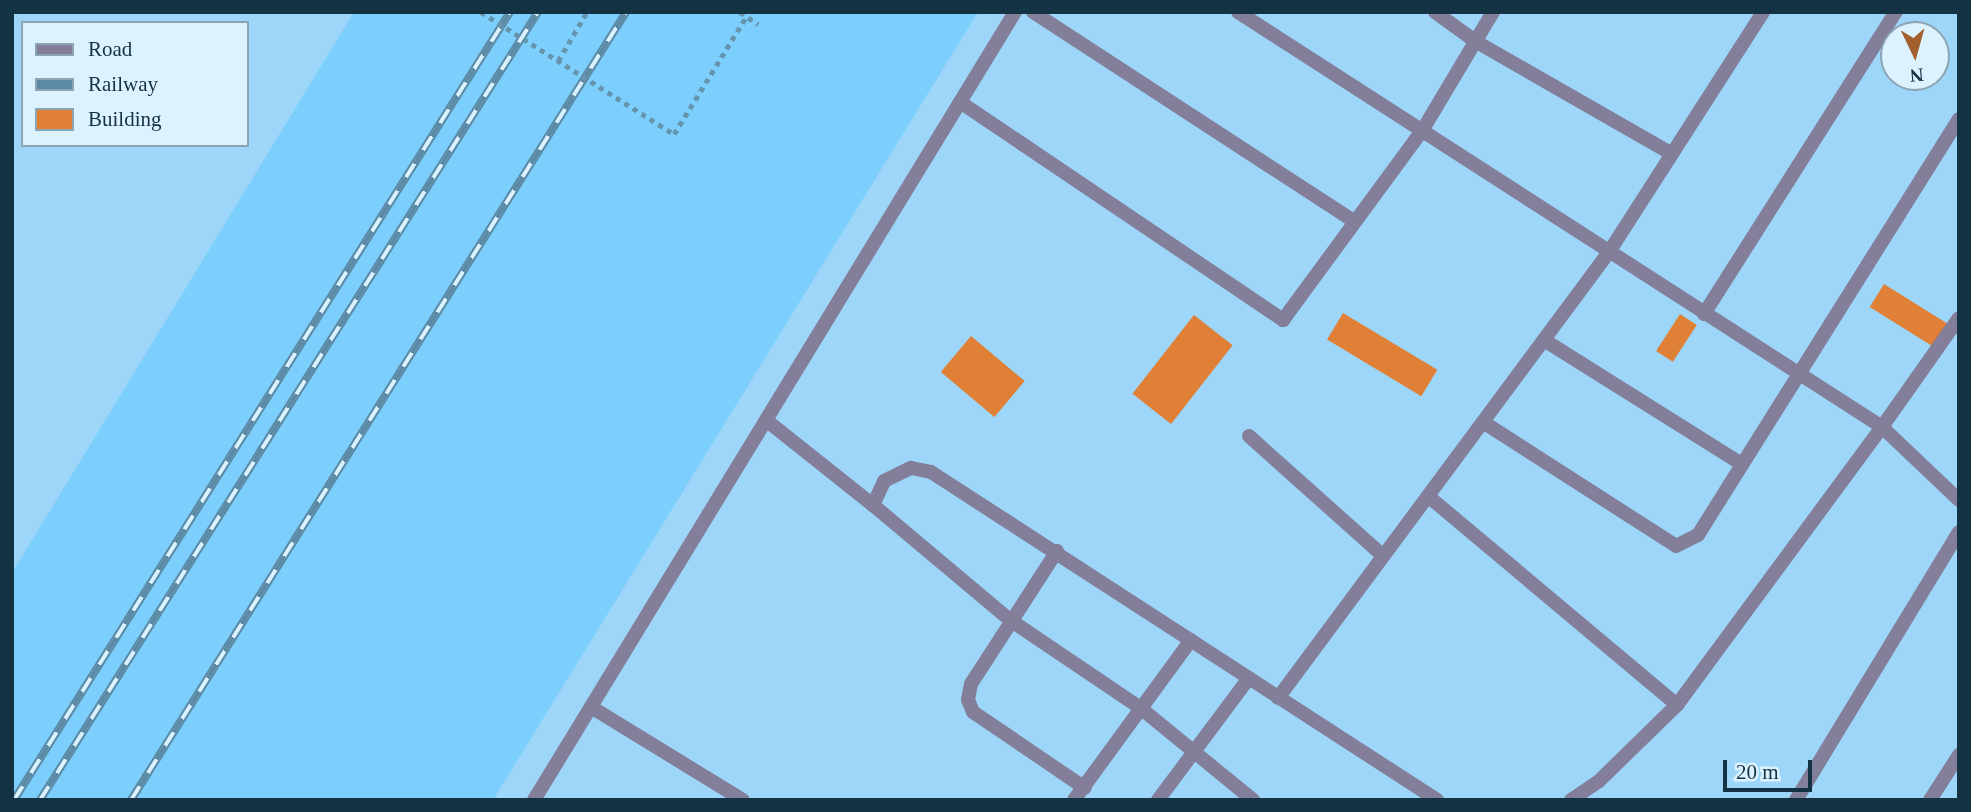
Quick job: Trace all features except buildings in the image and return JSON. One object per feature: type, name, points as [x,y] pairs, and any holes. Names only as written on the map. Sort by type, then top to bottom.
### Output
[{"type":"street","points":[[534,800],[1015,12]]},
{"type":"street","points":[[1033,12],[1355,222]]},
{"type":"street","points":[[1238,12],[1882,427],[1959,500]]},
{"type":"street","points":[[1435,12],[1475,41],[1672,154]]},
{"type":"street","points":[[960,102],[1283,320],[1422,131],[1493,12]]},
{"type":"street","points":[[1278,698],[1609,252],[1763,12]]},
{"type":"street","points":[[1704,314],[1896,12]]},
{"type":"street","points":[[1483,422],[1676,546],[1698,535],[1959,119]]},
{"type":"street","points":[[1572,800],[1599,782],[1677,705],[1959,318]]},
{"type":"street","points":[[1544,340],[1742,464]]},
{"type":"street","points":[[766,420],[1010,620],[1142,709],[1253,800]]},
{"type":"street","points":[[1249,436],[1383,556]]},
{"type":"street","points":[[873,505],[884,481],[911,468],[931,472],[1057,551],[1437,800]]},
{"type":"street","points":[[1428,496],[1677,705]]},
{"type":"street","points":[[1796,800],[1959,533]]},
{"type":"street","points":[[1057,551],[971,684],[968,700],[973,712],[1085,788]]},
{"type":"street","points":[[1074,800],[1191,640]]},
{"type":"street","points":[[1158,800],[1249,678]]},
{"type":"street","points":[[591,707],[743,800]]},
{"type":"street","points":[[1930,800],[1959,755]]},
{"type":"path","points":[[481,12],[674,134],[746,17]]},
{"type":"path","points":[[558,61],[587,12]]},
{"type":"path","points":[[740,12],[758,24]]},
{"type":"shaded area","points":[[354,12],[978,12],[493,800],[12,800],[12,573]]},
{"type":"railway","points":[[14,800],[510,12]]},
{"type":"railway","points":[[40,800],[538,12]]},
{"type":"railway","points":[[131,800],[626,12]]}]
